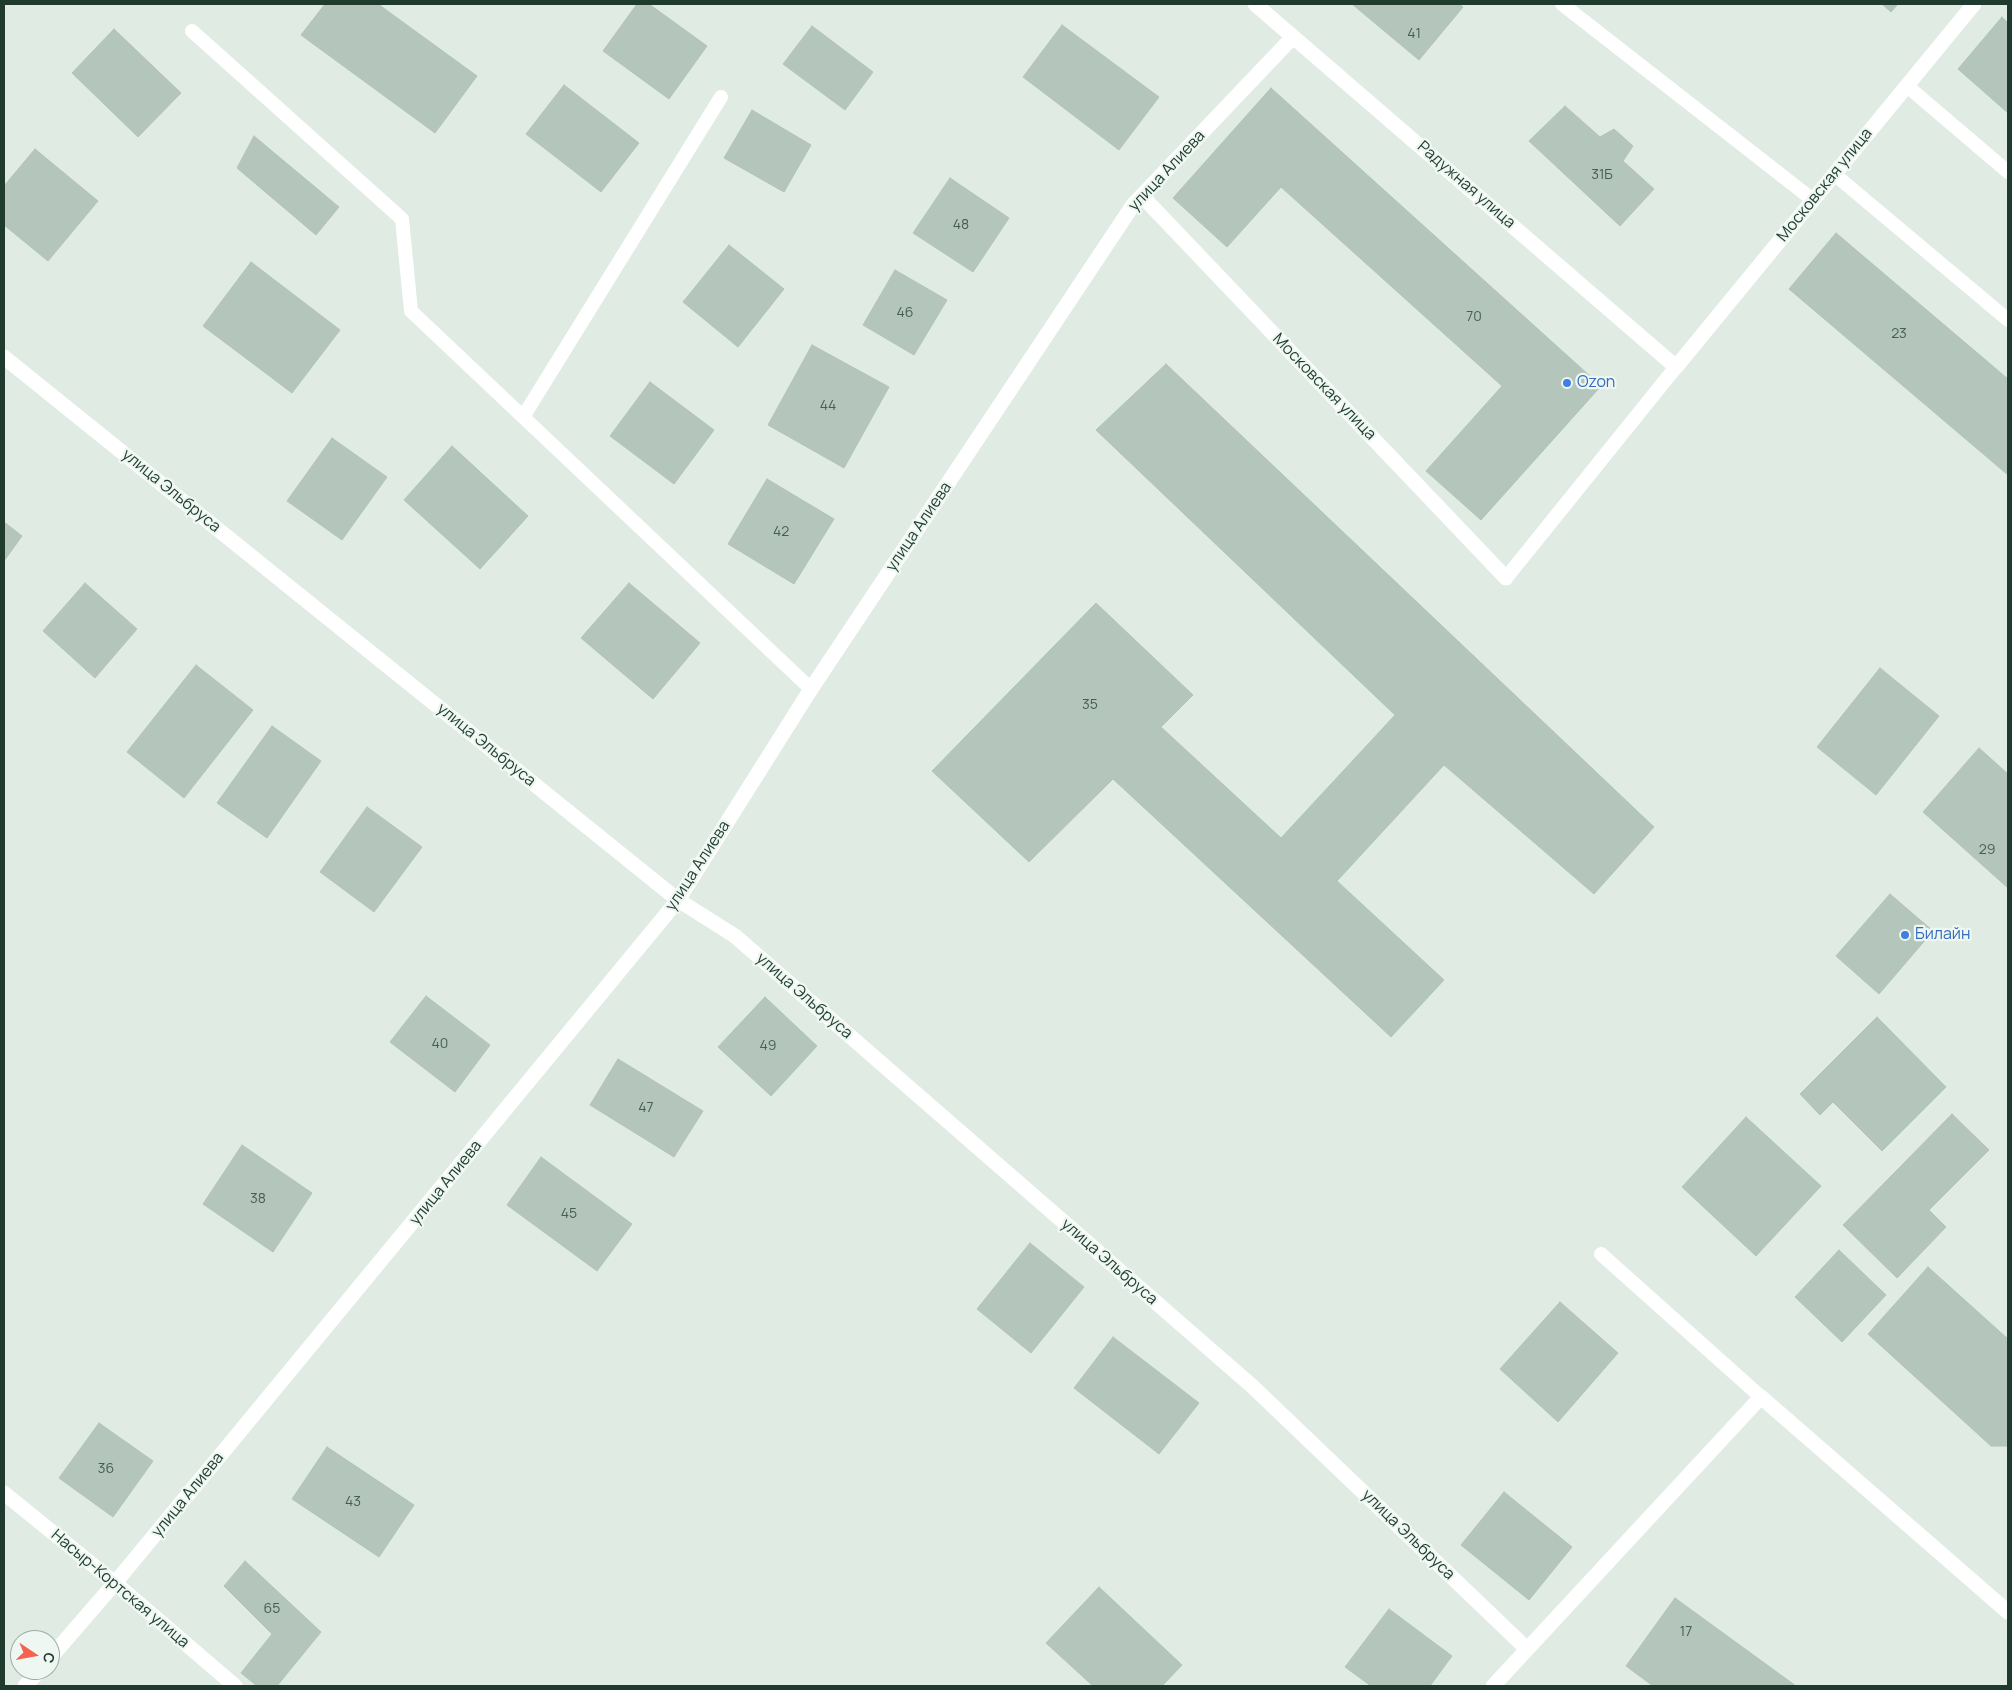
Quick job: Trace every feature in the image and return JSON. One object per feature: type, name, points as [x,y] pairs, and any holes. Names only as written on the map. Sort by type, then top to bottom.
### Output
[{"type":"street","name":"Радужная улица","points":[[1255,4],[1676,367]]},
{"type":"street","name":"Московская улица","points":[[1676,367],[1974,4]]},
{"type":"street","name":"улица Алиева","points":[[60,1647],[116,1584],[678,900],[811,690],[1122,221],[1142,196],[1293,37]]},
{"type":"street","name":"Московская улица","points":[[1142,196],[1506,578]]},
{"type":"street","name":"улица Эльбруса","points":[[4,357],[678,900],[735,936],[1252,1386],[1527,1649]]},
{"type":"street","points":[[1493,1686],[1761,1397],[2008,1612]]},
{"type":"street","name":"Насыр-Кортская улица","points":[[4,1493],[116,1584],[235,1686]]},
{"type":"lane","points":[[1562,4],[1813,200]]},
{"type":"lane","points":[[192,31],[402,219],[412,311],[811,690]]},
{"type":"lane","points":[[1906,86],[2008,172]]},
{"type":"lane","points":[[523,417],[721,97]]},
{"type":"lane","points":[[1834,174],[2008,320]]},
{"type":"lane","points":[[1506,578],[1676,367]]},
{"type":"lane","points":[[1601,1254],[1761,1397]]},
{"type":"building","points":[[325,4],[378,4],[477,76],[435,133],[301,35]]},
{"type":"building","points":[[637,4],[649,4],[707,46],[669,99],[603,51]]},
{"type":"building","points":[[1352,4],[1459,4],[1463,7],[1419,60]]},
{"type":"building","points":[[1882,4],[1898,4],[1891,12]]},
{"type":"building","points":[[2002,17],[2008,23],[2008,113],[1958,69]]},
{"type":"building","points":[[1062,25],[1159,97],[1119,150],[1023,77]]},
{"type":"building","points":[[812,26],[873,72],[845,110],[783,64]]},
{"type":"building","points":[[114,29],[181,93],[138,137],[72,73]]},
{"type":"building","points":[[564,85],[639,143],[601,192],[526,134]]},
{"type":"building","points":[[1271,88],[1601,386],[1481,520],[1426,471],[1502,386],[1281,187],[1227,247],[1173,198]]},
{"type":"building","points":[[1565,106],[1600,137],[1614,129],[1633,146],[1623,161],[1654,189],[1620,226],[1529,141]]},
{"type":"building","points":[[752,110],[811,145],[784,192],[724,158]]},
{"type":"building","points":[[254,136],[339,207],[316,235],[237,168]]},
{"type":"building","points":[[35,149],[98,201],[48,261],[4,225],[4,186]]},
{"type":"building","points":[[950,178],[1009,218],[973,272],[913,233]]},
{"type":"building","points":[[1836,233],[2008,379],[2008,475],[1789,289]]},
{"type":"building","points":[[729,245],[784,289],[738,347],[683,302]]},
{"type":"building","points":[[251,262],[340,330],[292,393],[203,326]]},
{"type":"building","points":[[895,270],[947,300],[914,355],[863,325]]},
{"type":"building","points":[[812,345],[889,387],[844,468],[768,425]]},
{"type":"building","points":[[1166,364],[1654,827],[1594,894],[1444,765],[1337,881],[1444,980],[1391,1037],[1113,779],[1029,862],[932,771],[1096,603],[1193,695],[1161,727],[1281,838],[1395,715],[1096,430]]},
{"type":"building","points":[[650,382],[714,430],[674,484],[610,436]]},
{"type":"building","points":[[332,438],[387,477],[342,540],[287,501]]},
{"type":"building","points":[[452,446],[528,516],[480,569],[404,500]]},
{"type":"building","points":[[767,479],[834,519],[794,584],[728,544]]},
{"type":"building","points":[[4,522],[22,536],[4,561]]},
{"type":"building","points":[[85,583],[137,629],[95,678],[43,631]]},
{"type":"building","points":[[629,583],[700,643],[653,699],[581,638]]},
{"type":"building","points":[[196,665],[253,710],[184,798],[127,752]]},
{"type":"building","points":[[1880,668],[1939,716],[1876,795],[1817,747]]},
{"type":"building","points":[[272,726],[321,761],[267,838],[217,803]]},
{"type":"building","points":[[1979,748],[2008,774],[2008,888],[1923,812]]},
{"type":"building","points":[[367,807],[422,847],[374,912],[320,872]]},
{"type":"building","points":[[1890,894],[1933,931],[1879,994],[1836,956]]},
{"type":"building","points":[[426,996],[490,1045],[455,1092],[390,1042]]},
{"type":"building","points":[[765,997],[817,1046],[771,1096],[718,1047]]},
{"type":"building","points":[[1877,1017],[1946,1087],[1882,1151],[1833,1102],[1820,1115],[1800,1094]]},
{"type":"building","points":[[618,1059],[703,1111],[674,1157],[590,1105]]},
{"type":"building","points":[[1952,1114],[1989,1150],[1929,1210],[1946,1227],[1897,1278],[1843,1225]]},
{"type":"building","points":[[1746,1117],[1821,1186],[1756,1256],[1682,1187]]},
{"type":"building","points":[[242,1145],[312,1193],[273,1252],[203,1204]]},
{"type":"building","points":[[541,1157],[632,1224],[597,1271],[507,1205]]},
{"type":"building","points":[[1030,1243],[1084,1287],[1031,1353],[977,1309]]},
{"type":"building","points":[[1839,1250],[1886,1295],[1842,1342],[1795,1297]]},
{"type":"building","points":[[1928,1267],[2008,1339],[2008,1446],[1991,1446],[1868,1334]]},
{"type":"building","points":[[1560,1302],[1618,1353],[1558,1422],[1500,1369]]},
{"type":"building","points":[[1113,1337],[1199,1403],[1159,1454],[1074,1388]]},
{"type":"building","points":[[99,1423],[153,1461],[113,1517],[59,1478]]},
{"type":"building","points":[[327,1447],[414,1505],[379,1557],[292,1499]]},
{"type":"building","points":[[1504,1492],[1572,1547],[1529,1600],[1461,1545]]},
{"type":"building","points":[[245,1561],[321,1632],[277,1686],[257,1686],[241,1673],[272,1634],[224,1586]]},
{"type":"building","points":[[1099,1587],[1182,1665],[1162,1686],[1093,1686],[1046,1643]]},
{"type":"building","points":[[1675,1598],[1796,1686],[1653,1686],[1626,1666]]},
{"type":"building","points":[[1389,1609],[1452,1656],[1430,1686],[1371,1686],[1345,1667]]},
{"type":"place","name":"Ozon","points":[[1567,383]]},
{"type":"place","name":"Билайн","points":[[1905,935]]}]
